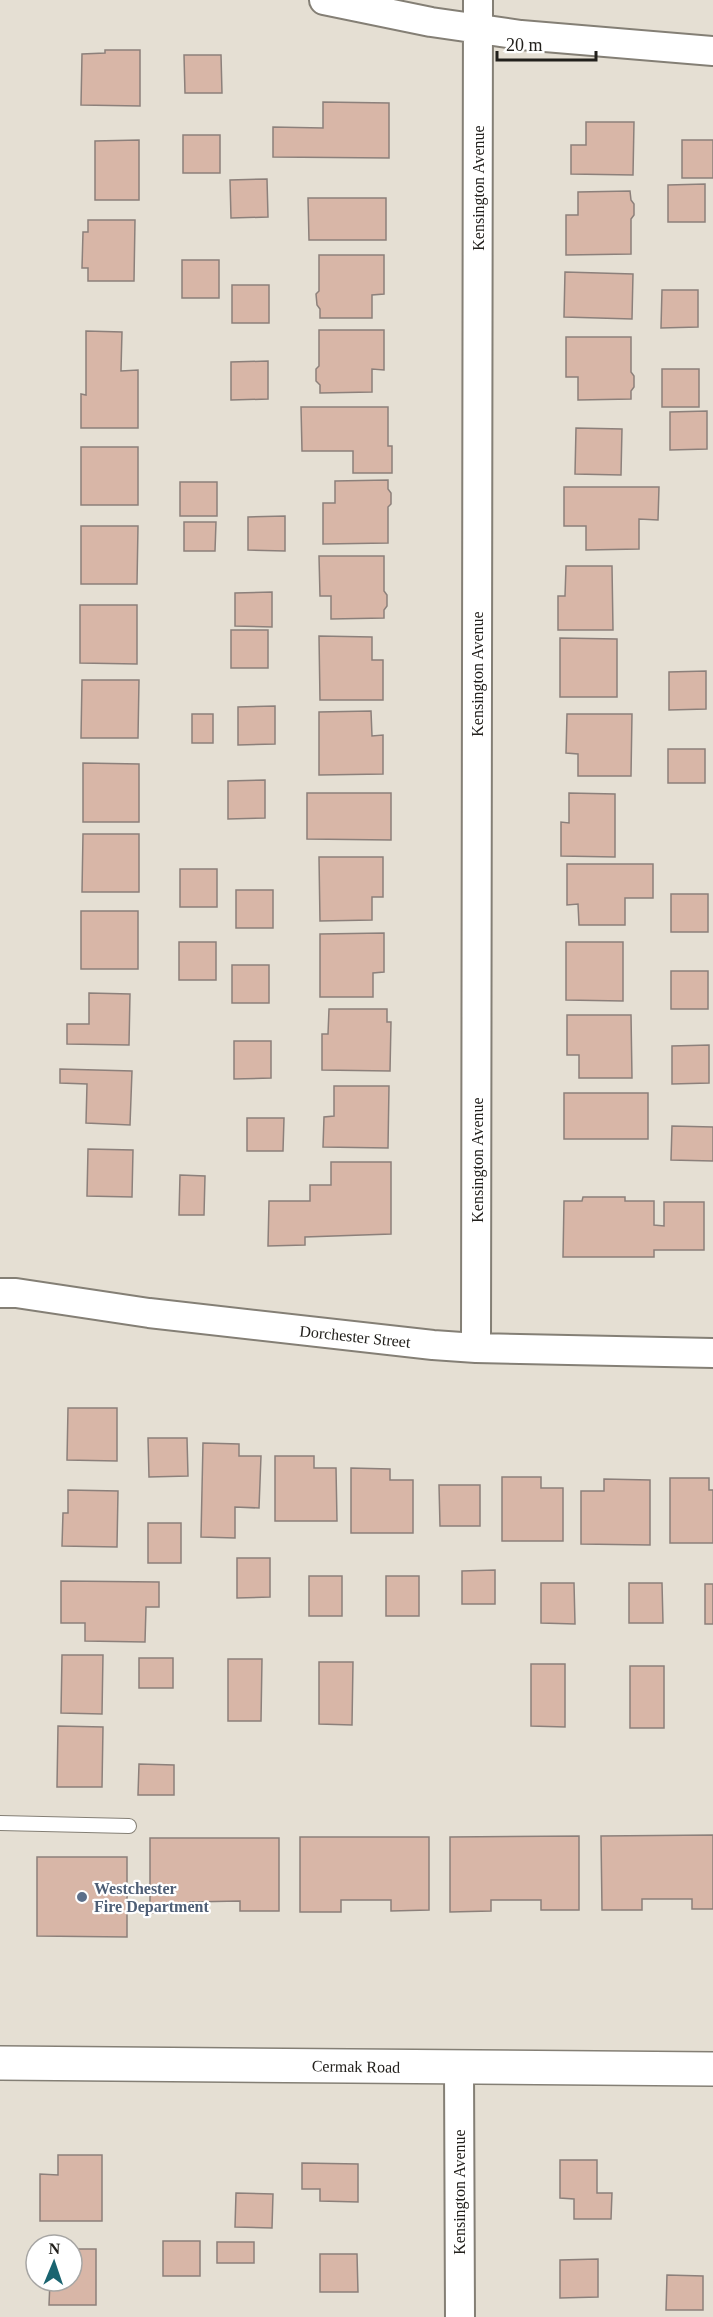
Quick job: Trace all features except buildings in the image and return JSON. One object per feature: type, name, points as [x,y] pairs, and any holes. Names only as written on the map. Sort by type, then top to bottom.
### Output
[{"type":"main road","name":"Cermak Road","points":[[0,2063],[713,2069]]},
{"type":"street","points":[[324,0],[431,22],[521,35],[713,51]]},
{"type":"street","name":"Kensington Avenue","points":[[476,1348],[478,0]]},
{"type":"street","name":"Dorchester Street","points":[[0,1293],[16,1293],[172,1316],[476,1348],[713,1353]]},
{"type":"street","name":"Kensington Avenue","points":[[459,2068],[460,2317]]},
{"type":"lane","points":[[0,1823],[129,1826]]},
{"type":"place","name":"Westchester Fire Department","points":[[82,1897]]}]
